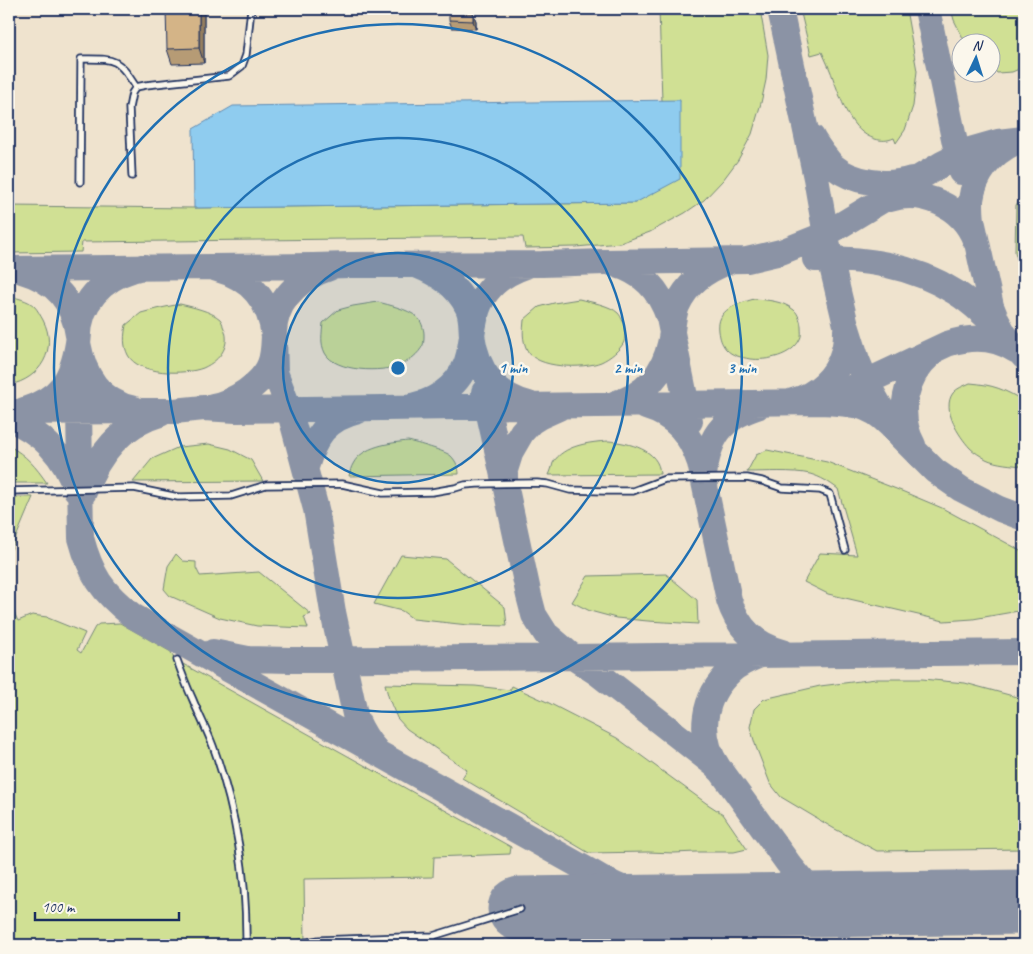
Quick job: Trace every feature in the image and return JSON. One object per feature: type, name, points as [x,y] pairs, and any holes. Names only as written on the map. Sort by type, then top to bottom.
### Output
[{"type":"lane","points":[[132,176],[129,108],[132,93],[136,87],[229,76],[242,66],[246,55],[252,9]]},
{"type":"lane","points":[[80,182],[81,60],[106,60],[118,63],[136,87]]},
{"type":"lane","points":[[9,491],[134,488],[178,497],[232,496],[266,485],[342,484],[383,493],[432,492],[477,484],[536,483],[570,490],[633,491],[665,479],[747,478],[762,480],[782,488],[820,490],[830,494],[845,550]]},
{"type":"lane","points":[[177,660],[212,744],[228,790],[234,816],[244,883],[247,917],[246,945]]},
{"type":"lane","points":[[291,945],[319,940],[433,936],[520,908]]},
{"type":"lane","points":[[433,936],[433,945]]},
{"type":"shaded area","points":[[9,9],[1024,9],[1024,945],[9,945]]},
{"type":"green space","points":[[659,9],[760,9],[768,55],[766,80],[761,103],[752,134],[738,160],[723,180],[704,200],[650,232],[620,243],[576,247],[525,248],[523,237],[82,242],[81,252],[9,253],[9,206],[194,208],[635,203],[680,101],[662,101]]},
{"type":"green space","points":[[800,9],[906,9],[917,71],[913,106],[905,130],[896,143],[894,138],[882,140],[866,135],[853,123],[844,107],[822,52],[811,55]]},
{"type":"green space","points":[[951,9],[1024,9],[1024,67],[1012,72],[1000,73],[1000,32],[960,32]]},
{"type":"green space","points":[[1024,194],[1024,282],[1015,252],[1016,205]]},
{"type":"green space","points":[[9,296],[32,304],[43,320],[49,342],[44,361],[38,369],[20,382],[9,385]]},
{"type":"green space","points":[[579,299],[605,306],[614,310],[619,315],[625,331],[624,342],[620,348],[601,362],[584,366],[550,364],[532,356],[524,342],[524,320],[539,307]]},
{"type":"green space","points":[[754,299],[780,303],[790,307],[798,315],[801,338],[791,350],[771,358],[750,359],[734,355],[724,347],[719,331],[721,317],[729,309]]},
{"type":"green space","points":[[378,302],[404,310],[418,318],[424,334],[423,345],[419,352],[403,364],[392,368],[371,370],[348,367],[330,359],[322,346],[323,323],[338,310]]},
{"type":"green space","points":[[180,304],[207,312],[220,320],[226,339],[220,356],[203,368],[185,372],[151,370],[133,362],[125,348],[126,325],[141,313]]},
{"type":"green space","points":[[970,383],[998,388],[1024,401],[1024,466],[990,461],[972,449],[961,437],[950,414],[950,399],[955,391]]},
{"type":"green space","points":[[408,441],[448,454],[456,462],[459,474],[349,476],[353,464],[363,453],[377,447]]},
{"type":"green space","points":[[594,442],[625,443],[649,453],[658,465],[660,474],[549,475],[553,463],[563,452],[570,448]]},
{"type":"green space","points":[[209,444],[230,449],[251,460],[263,481],[133,482],[152,459],[179,447]]},
{"type":"green space","points":[[9,446],[21,453],[47,483],[9,483]]},
{"type":"green space","points":[[767,450],[827,462],[904,492],[942,508],[1016,548],[1024,554],[1024,610],[973,619],[944,621],[828,594],[804,582],[820,553],[857,555],[838,489],[825,480],[810,474],[747,472],[756,455]]},
{"type":"green space","points":[[9,497],[33,497],[9,554]]},
{"type":"green space","points":[[176,554],[183,561],[196,562],[196,568],[200,576],[259,572],[311,614],[304,617],[308,628],[257,626],[220,618],[170,596],[164,589],[168,566]]},
{"type":"green space","points":[[401,555],[446,559],[505,607],[507,626],[468,625],[413,619],[402,611],[374,604]]},
{"type":"green space","points":[[666,574],[697,600],[698,624],[616,618],[590,611],[572,602],[588,576]]},
{"type":"green space","points":[[9,602],[18,621],[32,615],[47,617],[85,633],[77,650],[81,653],[95,627],[99,624],[120,623],[171,652],[174,659],[511,847],[510,854],[434,857],[433,877],[304,879],[305,943],[434,942],[434,945],[9,945]]},
{"type":"green space","points":[[876,679],[922,679],[965,683],[1024,699],[1024,849],[877,851],[833,828],[781,797],[770,783],[756,747],[750,727],[754,709],[764,699],[820,686]]},
{"type":"green space","points":[[385,684],[475,686],[510,690],[512,686],[617,738],[723,814],[747,849],[734,852],[589,853],[462,778],[467,770],[407,729],[397,718]]},
{"type":"water","points":[[680,100],[680,179],[635,203],[194,208],[193,129],[233,106]]},
{"type":"building","points":[[166,9],[199,9],[199,48],[167,49]]},
{"type":"building","points":[[449,13],[473,13],[473,21],[449,20]]},
{"type":"taxiway","points":[[780,9],[816,178],[830,258],[846,325],[866,382],[899,435],[935,471],[961,489],[1000,509],[1024,518]]},
{"type":"taxiway","points":[[927,9],[961,172]]},
{"type":"taxiway","points":[[812,137],[833,166],[850,176],[860,180],[881,183],[912,179]]},
{"type":"taxiway","points":[[9,269],[747,260],[781,252],[826,234],[942,164],[970,150],[998,142],[1024,139]]},
{"type":"taxiway","points":[[1014,143],[998,153],[985,166],[973,191],[971,210],[991,306],[1004,334],[1024,357]]},
{"type":"taxiway","points":[[890,199],[916,196],[940,203],[951,209],[961,218],[975,240]]},
{"type":"taxiway","points":[[815,259],[870,262],[905,269],[922,275],[962,296],[1004,334]]},
{"type":"taxiway","points":[[616,403],[636,394],[652,381],[658,373],[667,355],[675,311],[686,291],[705,273],[728,262]]},
{"type":"taxiway","points":[[614,264],[642,277],[655,291],[665,308],[669,318],[690,421]]},
{"type":"taxiway","points":[[416,265],[446,281],[464,300],[471,318],[474,348],[489,379],[506,394],[529,404]]},
{"type":"taxiway","points":[[416,405],[434,398],[457,380],[469,354],[475,319],[481,300],[497,282],[526,266]]},
{"type":"taxiway","points":[[143,267],[111,279],[95,293],[83,313],[78,343],[81,538],[94,573],[113,599],[133,616],[606,881],[654,898],[676,903],[709,906]]},
{"type":"taxiway","points":[[213,406],[238,396],[261,379],[272,359],[275,323],[282,304],[294,288],[311,276],[329,268]]},
{"type":"taxiway","points":[[217,269],[240,278],[257,293],[268,312],[274,336]]},
{"type":"taxiway","points":[[22,271],[44,280],[61,294],[72,312],[78,335]]},
{"type":"taxiway","points":[[793,401],[810,395],[831,377],[844,350],[846,330]]},
{"type":"taxiway","points":[[274,338],[275,372],[289,409],[316,509],[333,612],[356,719],[364,735],[375,749]]},
{"type":"taxiway","points":[[849,389],[956,341],[991,340],[1007,345],[1015,350]]},
{"type":"taxiway","points":[[24,410],[47,400],[62,386],[72,367],[78,343],[84,366],[95,385],[111,400],[134,409]]},
{"type":"taxiway","points":[[913,445],[905,421],[904,408],[906,396],[909,384],[915,373],[931,354]]},
{"type":"taxiway","points":[[484,392],[503,476]]},
{"type":"taxiway","points":[[9,412],[174,411],[204,408],[236,410],[819,402],[844,403],[864,407],[890,424],[899,435]]},
{"type":"taxiway","points":[[646,407],[666,415],[674,421],[692,443],[700,463],[729,600],[737,619],[756,640],[783,652]]},
{"type":"taxiway","points":[[704,475],[713,440],[725,424],[734,417],[757,407]]},
{"type":"taxiway","points":[[559,408],[531,422],[522,432],[511,451],[505,470],[505,484],[534,615],[546,634],[573,657],[596,672],[715,765],[808,887],[831,900],[860,905]]},
{"type":"taxiway","points":[[306,467],[313,447],[329,424],[347,414],[358,411]]},
{"type":"taxiway","points":[[84,492],[96,466],[112,444],[134,426],[160,414]]},
{"type":"taxiway","points":[[9,419],[32,431],[51,447],[66,467],[76,490]]},
{"type":"taxiway","points":[[213,652],[248,659],[290,660],[1024,652]]},
{"type":"taxiway","points":[[718,767],[711,755],[705,730],[709,705],[721,681],[737,666],[758,656]]},
{"type":"runway","points":[[520,909],[1024,902]]}]
